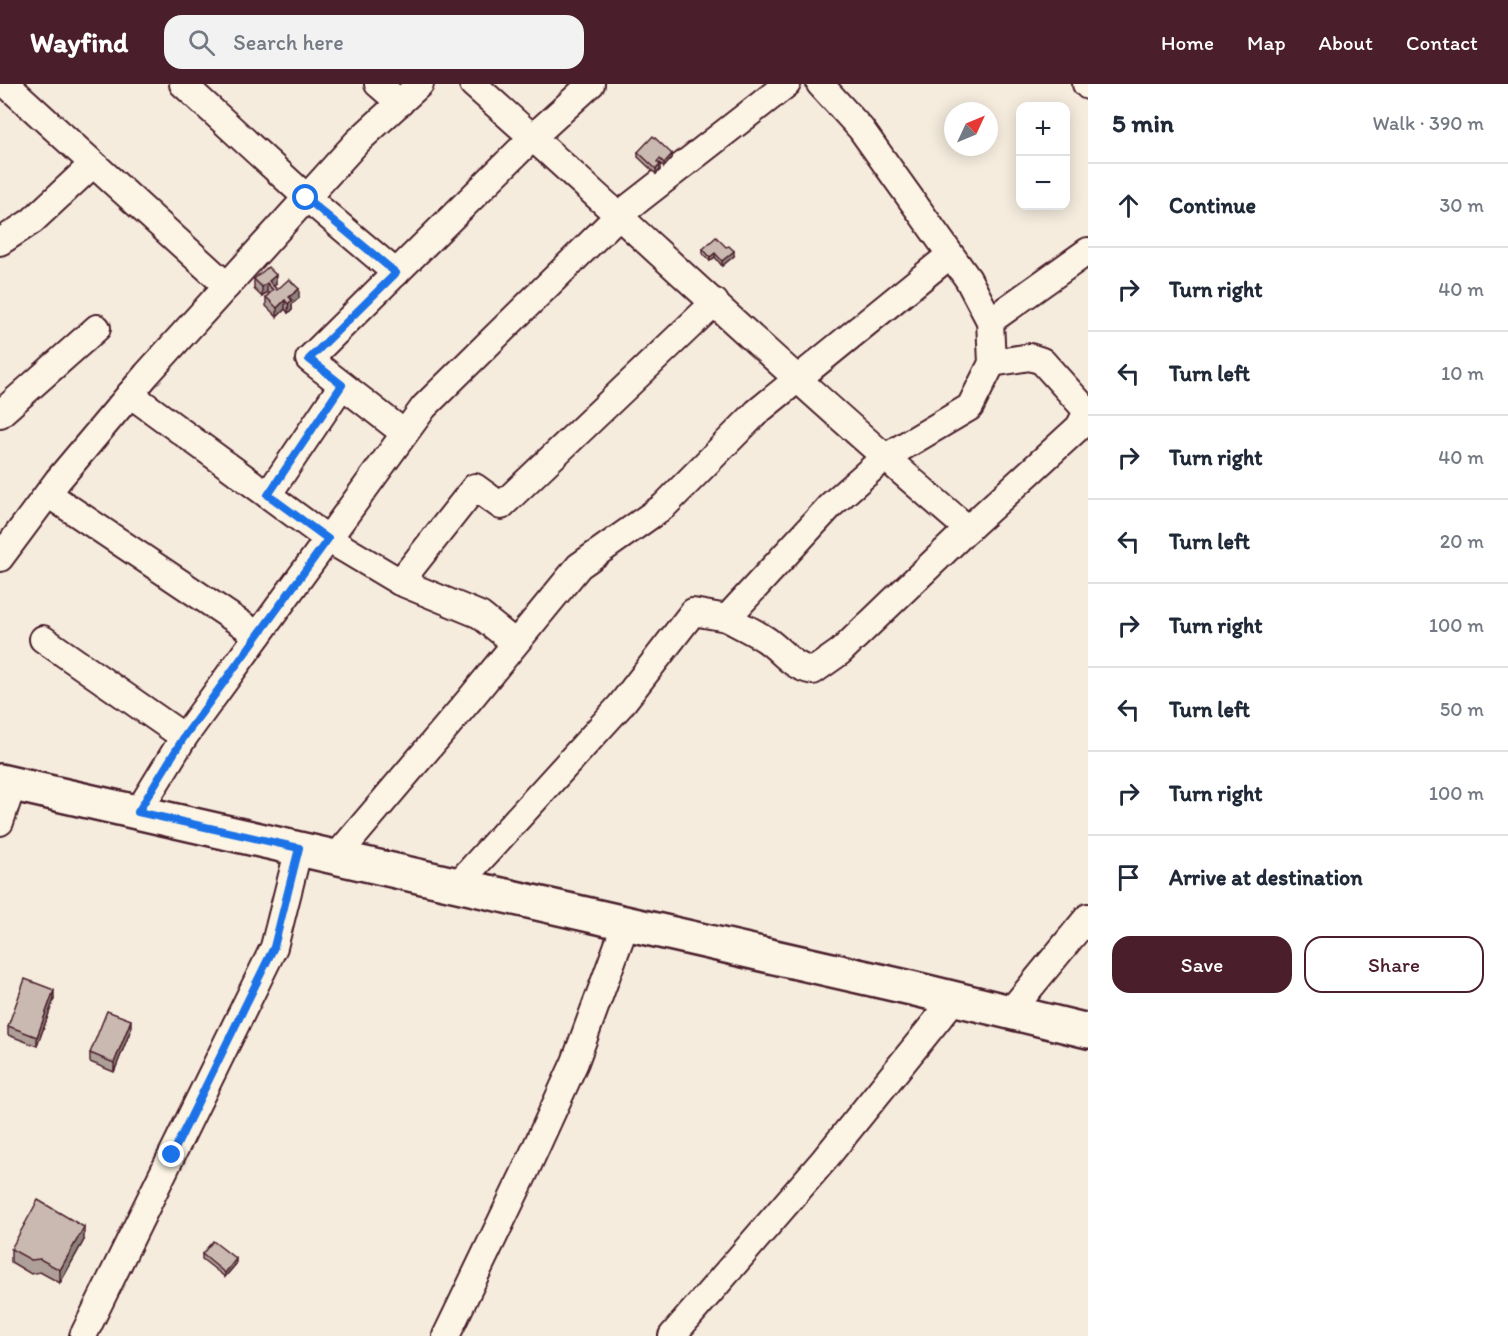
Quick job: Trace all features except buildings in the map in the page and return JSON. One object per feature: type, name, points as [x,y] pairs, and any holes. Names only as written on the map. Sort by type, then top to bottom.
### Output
[{"type":"main road","points":[[6,782],[955,998],[1088,1031]]},
{"type":"street","points":[[6,84],[227,286]]},
{"type":"street","points":[[183,84],[306,198],[396,273]]},
{"type":"street","points":[[378,84],[399,102]]},
{"type":"street","points":[[0,558],[48,494],[130,394],[357,142],[420,84]]},
{"type":"street","points":[[473,84],[619,214],[884,458],[968,529]]},
{"type":"street","points":[[404,433],[309,359],[533,137],[591,84]]},
{"type":"street","points":[[138,812],[184,737],[424,406],[619,214],[787,84]]},
{"type":"street","points":[[727,618],[831,505],[884,458],[970,407],[992,363],[990,321],[968,279],[861,129],[820,84]]},
{"type":"street","points":[[0,242],[32,221],[93,164]]},
{"type":"street","points":[[990,321],[1088,251]]},
{"type":"street","points":[[336,857],[579,566],[664,506],[757,412],[950,255]]},
{"type":"street","points":[[400,582],[475,487],[501,506],[715,302]]},
{"type":"street","points":[[0,414],[97,328]]},
{"type":"street","points":[[457,885],[620,706],[693,612],[727,618],[767,640],[790,661],[803,669],[813,671],[840,652],[968,529],[1079,427],[1087,410],[1042,361],[1029,357],[992,363]]},
{"type":"street","points":[[268,495],[342,385]]},
{"type":"street","points":[[130,394],[328,539],[400,582],[480,615],[515,643]]},
{"type":"street","points":[[48,494],[258,635]]},
{"type":"street","points":[[43,639],[184,737]]},
{"type":"street","points":[[0,822],[6,782]]},
{"type":"street","points":[[83,1336],[274,947],[299,848]]},
{"type":"street","points":[[1010,1012],[1088,917]]},
{"type":"street","points":[[446,1336],[575,1062],[626,923]]},
{"type":"street","points":[[672,1336],[824,1160],[955,998]]},
{"type":"route","points":[[172,1155],[274,947],[287,903],[299,848],[138,812],[184,737],[328,539],[268,495],[342,385],[309,359],[396,273],[306,198]]}]
